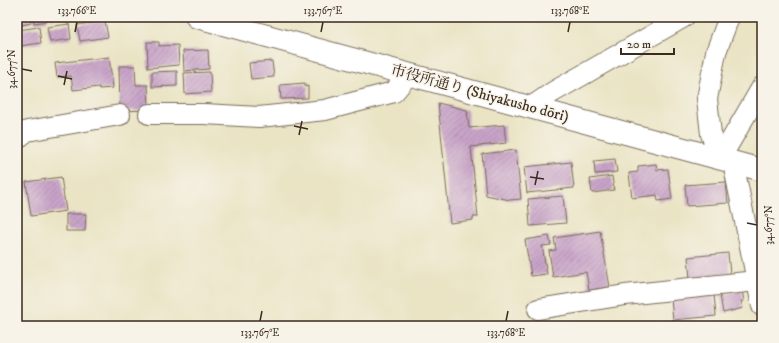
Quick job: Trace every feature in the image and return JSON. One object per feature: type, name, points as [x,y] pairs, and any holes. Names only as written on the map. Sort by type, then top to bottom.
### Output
[{"type":"street","name":"市役所通り (Shiyakusho dōri)","points":[[197,17],[762,170]]},
{"type":"street","points":[[531,107],[553,92],[684,17]]},
{"type":"street","points":[[729,17],[716,52],[707,99],[711,134],[726,161],[762,306]]},
{"type":"street","points":[[149,114],[204,114],[259,117],[325,110],[394,92],[409,74]]},
{"type":"street","points":[[726,161],[762,87]]},
{"type":"street","points":[[17,139],[26,131],[120,114]]},
{"type":"street","points":[[538,309],[625,295],[756,281]]},
{"type":"building","points":[[17,17],[30,17],[31,23],[17,26]]},
{"type":"building","points":[[33,17],[47,17],[47,21],[34,23]]},
{"type":"building","points":[[50,17],[60,17],[60,18],[50,19]]},
{"type":"building","points":[[105,21],[108,37],[80,41],[77,25]]},
{"type":"building","points":[[69,24],[71,39],[50,42],[47,27]]},
{"type":"building","points":[[39,27],[41,43],[20,46],[18,30]]},
{"type":"building","points":[[147,42],[159,42],[159,46],[178,45],[179,65],[148,68]]},
{"type":"building","points":[[208,50],[209,69],[184,71],[183,51]]},
{"type":"building","points":[[109,57],[113,88],[99,89],[99,87],[73,90],[71,76],[57,77],[55,63]]},
{"type":"building","points":[[272,61],[274,77],[251,79],[249,63]]},
{"type":"building","points":[[119,66],[135,66],[136,85],[148,85],[149,110],[120,111]]},
{"type":"building","points":[[177,71],[177,86],[152,87],[152,72]]},
{"type":"building","points":[[210,72],[211,92],[185,94],[184,73]]},
{"type":"building","points":[[305,83],[305,87],[308,86],[308,98],[281,99],[280,85]]},
{"type":"building","points":[[438,103],[467,110],[469,128],[504,125],[506,143],[471,147],[478,217],[473,217],[473,220],[450,223]]},
{"type":"building","points":[[516,150],[521,199],[510,200],[486,195],[482,154]]},
{"type":"building","points":[[615,159],[617,172],[595,174],[594,161]]},
{"type":"building","points":[[571,162],[574,188],[527,193],[524,167]]},
{"type":"building","points":[[656,164],[657,170],[668,169],[672,199],[658,201],[657,195],[632,198],[629,173],[638,172],[638,166]]},
{"type":"building","points":[[612,176],[614,190],[592,193],[590,179]]},
{"type":"building","points":[[61,177],[66,211],[31,216],[26,182]]},
{"type":"building","points":[[726,182],[728,203],[687,206],[685,185]]},
{"type":"building","points":[[563,196],[566,223],[530,226],[528,199]]},
{"type":"building","points":[[66,214],[86,214],[85,231],[66,231]]},
{"type":"building","points":[[600,231],[610,287],[589,290],[586,272],[553,277],[549,251],[556,250],[554,238]]},
{"type":"building","points":[[549,236],[551,245],[542,246],[547,274],[531,276],[525,240]]},
{"type":"building","points":[[728,253],[730,274],[690,279],[688,257]]},
{"type":"building","points":[[742,290],[744,301],[741,301],[743,308],[723,313],[720,295]]},
{"type":"building","points":[[714,294],[716,316],[673,320],[671,298]]}]
